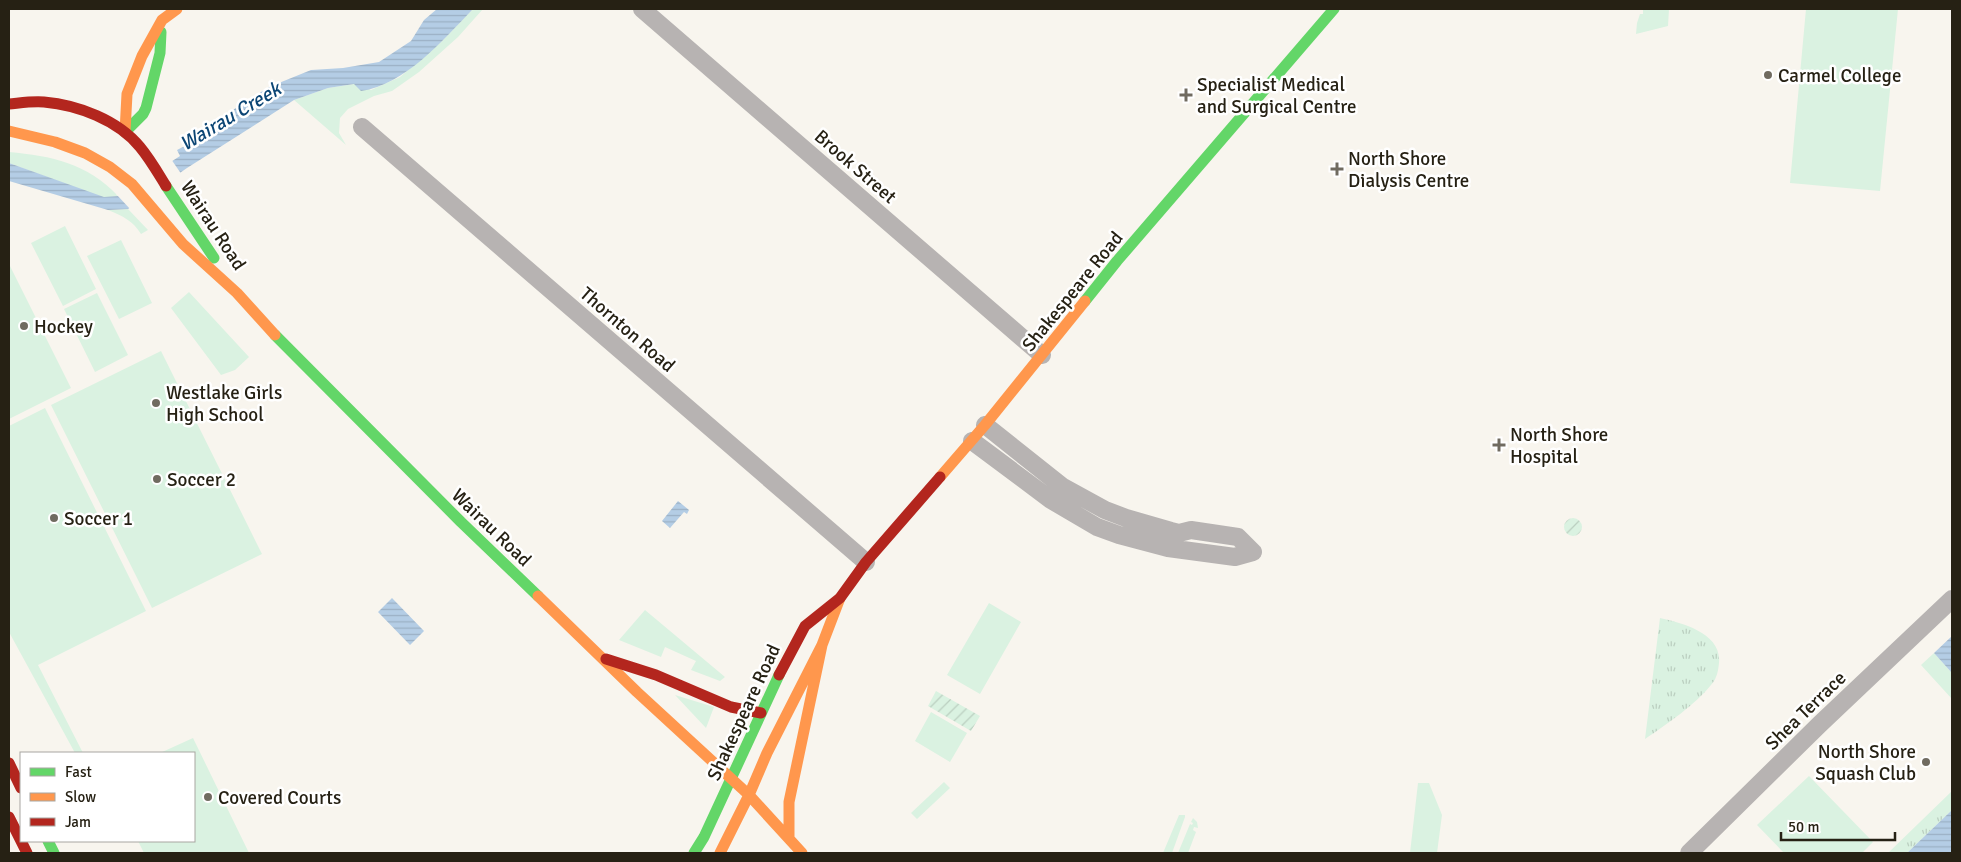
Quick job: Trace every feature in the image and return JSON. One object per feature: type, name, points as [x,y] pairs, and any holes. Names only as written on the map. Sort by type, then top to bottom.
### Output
[{"type":"main road","points":[[123,144],[127,94],[142,56],[163,14],[177,9]]},
{"type":"main road","name":"Shakespeare Road","points":[[720,853],[749,794],[766,752],[822,645],[840,598],[866,562],[985,426],[1117,261],[1334,9]]},
{"type":"main road","points":[[112,136],[124,132],[143,114],[149,100],[160,53],[163,14]]},
{"type":"main road","name":"Wairau Road","points":[[9,104],[42,102],[66,106],[95,116],[124,132],[140,147],[172,192],[237,293]]},
{"type":"main road","name":"Wairau Road","points":[[9,131],[36,137],[85,153],[109,167],[132,184],[183,244],[237,293],[261,321],[438,499],[600,657],[749,794],[802,853]]},
{"type":"main road","points":[[36,137],[83,139]]},
{"type":"main road","points":[[127,163],[152,206]]},
{"type":"main road","name":"Shakespeare Road","points":[[694,853],[704,837],[788,655],[805,626],[840,598]]},
{"type":"main road","points":[[789,838],[789,802],[822,645]]},
{"type":"main road","points":[[600,657],[656,675],[732,707],[761,713]]},
{"type":"main road","points":[[9,763],[20,786]]},
{"type":"main road","points":[[9,817],[20,839]]},
{"type":"street","name":"Brook Street","points":[[642,9],[1042,355]]},
{"type":"street","name":"Thornton Road","points":[[362,127],[866,562]]},
{"type":"street","points":[[972,440],[1052,501],[1108,531],[1140,542],[1168,548],[1235,557],[1253,552],[1238,537],[1191,530],[1179,533],[1126,518],[1083,499],[1063,487],[985,426]]},
{"type":"street","name":"Shea Terrace","points":[[1689,853],[1820,724],[1952,599]]},
{"type":"green space","points":[[473,9],[483,9],[458,37],[419,72],[392,91],[374,96],[348,109],[340,118],[339,133],[346,145],[294,100],[328,88],[354,84],[371,90],[400,77],[443,40]]},
{"type":"green space","points":[[1643,9],[1669,9],[1668,26],[1636,34],[1637,23],[1640,14],[1643,14]]},
{"type":"green space","points":[[1806,9],[1898,9],[1880,191],[1790,183]]},
{"type":"green space","points":[[9,152],[40,156],[68,163],[94,176],[118,196],[104,198],[9,163]]},
{"type":"green space","points":[[128,209],[148,230],[141,234],[127,219],[108,210]]},
{"type":"green space","points":[[65,226],[96,289],[63,306],[31,243]]},
{"type":"green space","points":[[121,240],[152,303],[119,319],[87,256]]},
{"type":"green space","name":"Hockey","points":[[9,264],[71,388],[9,419]]},
{"type":"green space","points":[[189,292],[249,357],[235,370],[221,375],[171,308]]},
{"type":"green space","points":[[97,293],[128,355],[95,372],[64,309]]},
{"type":"green space","name":"Soccer 2","points":[[161,351],[262,554],[152,608],[51,405]]},
{"type":"green space","name":"Soccer 1","points":[[45,408],[146,611],[38,665],[82,752],[74,752],[9,632],[9,426]]},
{"type":"green space","points":[[1569,518],[1577,518],[1582,523],[1580,534],[1569,536],[1564,531],[1564,523]]},
{"type":"green space","points":[[989,603],[1021,622],[980,694],[947,675]]},
{"type":"green space","points":[[645,610],[725,677],[720,681],[691,670],[696,661],[665,647],[661,657],[619,640]]},
{"type":"green space","points":[[1660,618],[1699,631],[1707,637],[1714,644],[1718,653],[1719,666],[1715,680],[1705,692],[1680,714],[1645,739]]},
{"type":"green space","points":[[1934,653],[1952,673],[1952,699],[1921,665]]},
{"type":"green space","points":[[936,691],[980,716],[971,731],[928,706]]},
{"type":"green space","points":[[675,695],[714,707],[706,728]]},
{"type":"green space","points":[[931,712],[967,733],[950,762],[915,741]]},
{"type":"green space","name":"Covered Courts","points":[[193,738],[249,853],[144,853],[138,842],[195,842],[195,752],[162,752]]},
{"type":"green space","points":[[1809,776],[1873,842],[1862,853],[1784,853],[1757,825]]},
{"type":"green space","points":[[944,782],[950,788],[917,819],[911,813]]},
{"type":"green space","points":[[1418,783],[1429,783],[1442,815],[1437,853],[1410,853]]},
{"type":"green space","points":[[1952,791],[1952,810],[1907,853],[1888,853]]},
{"type":"green space","points":[[1179,815],[1185,815],[1185,817],[1172,853],[1163,853]]},
{"type":"green space","points":[[1193,818],[1197,822],[1198,828],[1194,827],[1193,830],[1196,832],[1188,853],[1178,853],[1190,824],[1192,825],[1193,823],[1191,822]]},
{"type":"water","name":"Wairau Creek","points":[[437,9],[473,9],[436,47],[408,71],[377,87],[361,91],[354,84],[328,88],[294,100],[187,168],[128,209],[108,210],[9,181],[9,163],[104,197],[118,196],[180,156],[177,150],[206,135],[206,127],[269,87],[311,70],[343,68],[379,62],[411,41],[424,20]]},
{"type":"water","points":[[678,501],[689,510],[687,514],[684,512],[670,528],[662,521]]},
{"type":"water","points":[[392,598],[424,631],[410,645],[378,612]]},
{"type":"water","points":[[1952,636],[1952,673],[1934,653]]},
{"type":"water","points":[[1952,810],[1952,853],[1907,853]]},
{"type":"pier","points":[[171,159],[182,175],[131,210],[116,194]]},
{"type":"traffic: fast","points":[[1085,301],[1117,261],[1334,9]]},
{"type":"traffic: fast","points":[[125,132],[143,114],[146,108],[160,53],[161,32]]},
{"type":"traffic: fast","points":[[166,186],[214,258]]},
{"type":"traffic: fast","points":[[275,335],[461,522],[538,596]]},
{"type":"traffic: fast","points":[[694,853],[704,837],[779,675]]},
{"type":"traffic: fast","points":[[48,842],[54,853]]},
{"type":"traffic: slow","points":[[125,132],[127,94],[142,56],[162,20],[177,9]]},
{"type":"traffic: slow","points":[[9,131],[55,142],[85,153],[110,167],[132,184],[183,244],[237,293],[275,335]]},
{"type":"traffic: slow","points":[[940,477],[985,425],[1085,301]]},
{"type":"traffic: slow","points":[[538,596],[637,692],[749,795],[802,853]]},
{"type":"traffic: slow","points":[[720,853],[749,795],[767,753],[822,645],[840,598]]},
{"type":"traffic: slow","points":[[789,838],[789,802],[822,645]]},
{"type":"traffic: jam","points":[[9,104],[44,102],[70,106],[84,110],[109,122],[131,137],[140,147],[166,186]]},
{"type":"traffic: jam","points":[[779,675],[805,626],[840,598],[866,562],[940,477]]},
{"type":"traffic: jam","points":[[606,659],[656,675],[731,707],[761,713]]},
{"type":"traffic: jam","points":[[9,763],[20,786]]},
{"type":"traffic: jam","points":[[9,817],[20,839]]},
{"type":"traffic: jam","points":[[22,842],[27,853]]},
{"type":"place","name":"Carmel College","points":[[1768,75]]},
{"type":"place","name":"Specialist Medical and Surgical Centre","points":[[1186,95]]},
{"type":"place","name":"North Shore Dialysis Centre","points":[[1337,169]]},
{"type":"place","name":"Hockey","points":[[24,326]]},
{"type":"place","name":"Westlake Girls High School","points":[[156,403]]},
{"type":"place","name":"North Shore Hospital","points":[[1499,445]]},
{"type":"place","name":"Soccer 2","points":[[157,479]]},
{"type":"place","name":"Soccer 1","points":[[54,518]]},
{"type":"place","name":"North Shore Squash Club","points":[[1926,762]]},
{"type":"place","name":"Covered Courts","points":[[208,797]]}]
